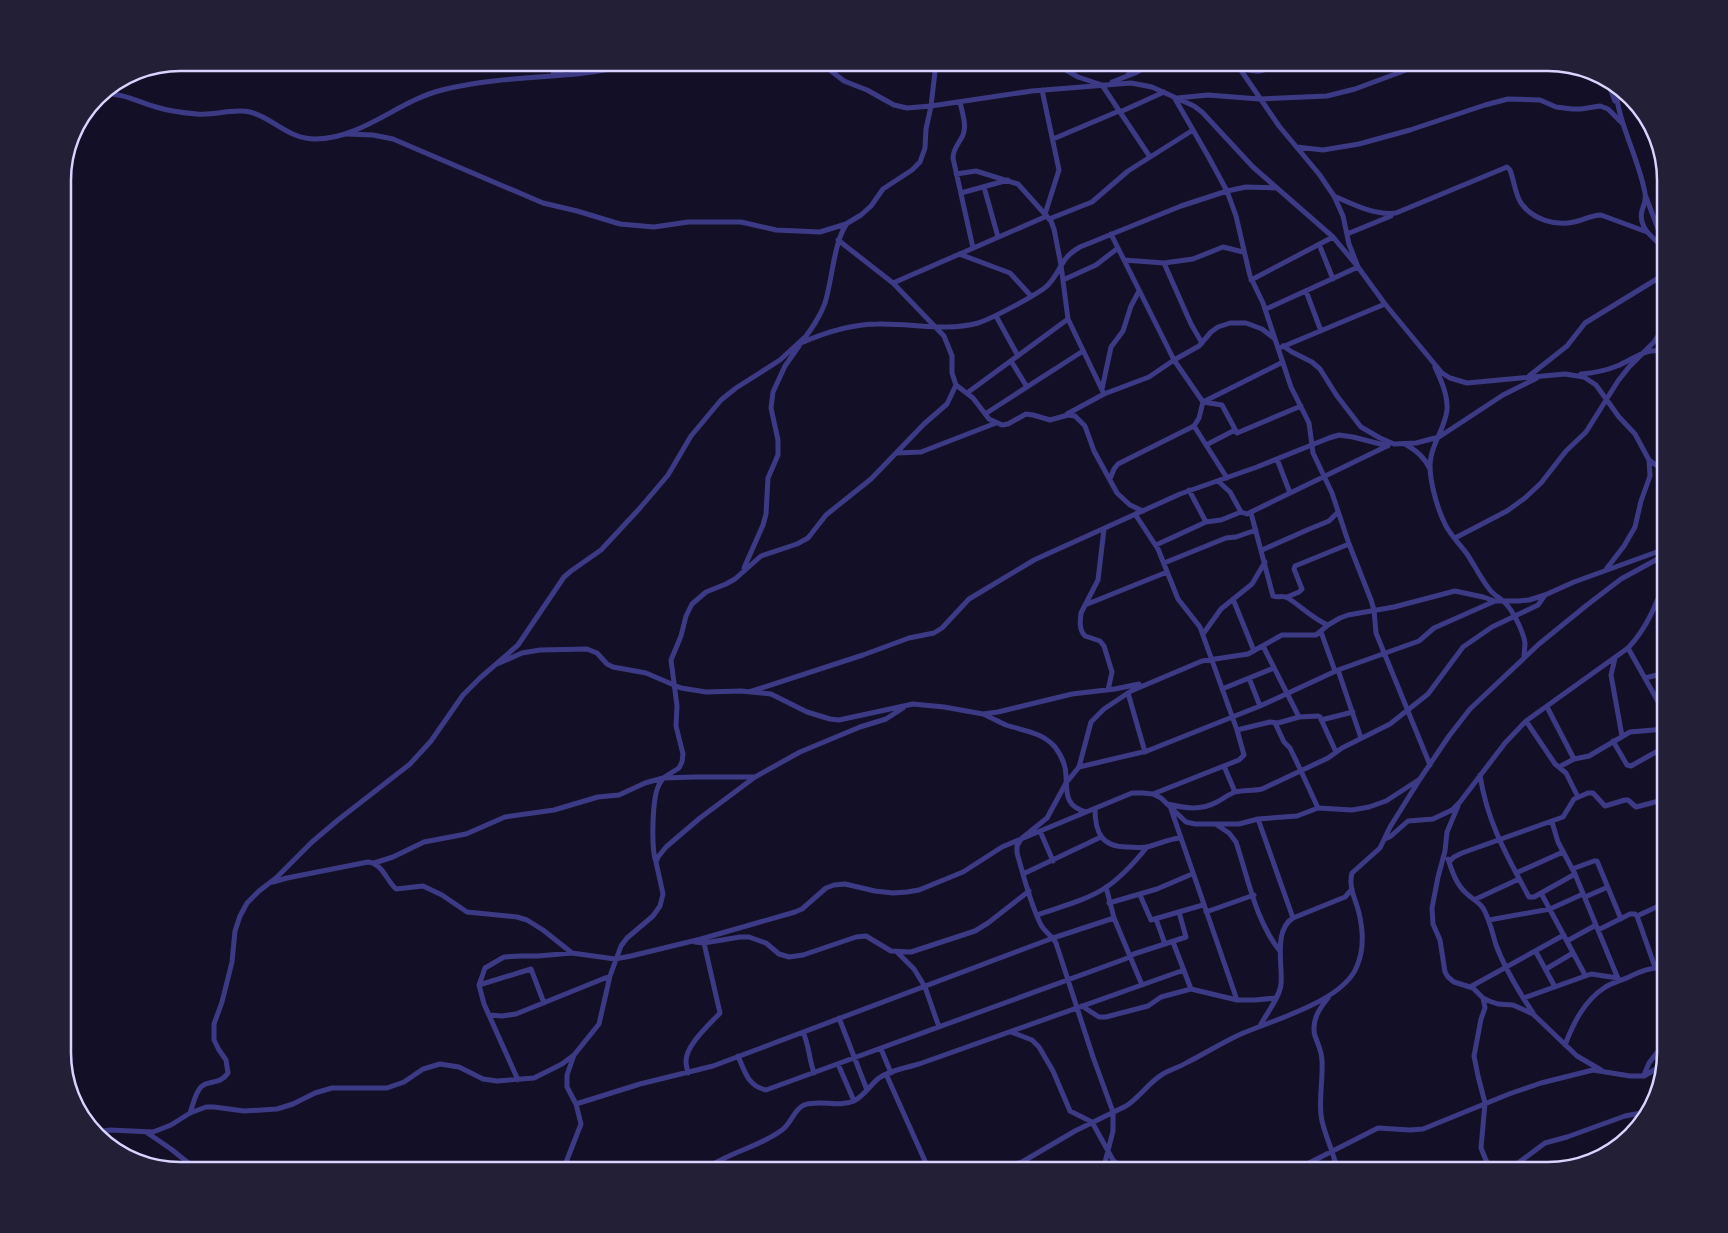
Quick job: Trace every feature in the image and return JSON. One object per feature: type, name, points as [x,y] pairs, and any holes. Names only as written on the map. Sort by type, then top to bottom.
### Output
[{"type":"street","points":[[548,76],[560,71]]},
{"type":"street","points":[[346,134],[420,98],[437,92],[495,81],[597,71]]},
{"type":"street","points":[[832,71],[844,81],[867,90],[894,105],[915,108],[1042,90],[1131,83],[1152,87],[1194,106],[1276,188],[1333,237],[1434,364],[1450,378],[1466,383],[1576,375],[1618,366],[1644,352],[1657,350]]},
{"type":"street","points":[[113,94],[127,96],[159,108],[196,114],[250,112],[259,115],[291,134],[307,139],[346,134],[373,135],[393,139],[543,203],[626,226],[654,227],[688,222],[741,222],[770,229],[814,232],[826,231],[846,224],[866,212],[883,189],[912,170],[920,162],[924,153],[935,71]]},
{"type":"street","points":[[1068,71],[1078,77],[1104,85],[1136,71]]},
{"type":"street","points":[[1126,76],[1130,71]]},
{"type":"street","points":[[1242,71],[1259,99],[1319,174],[1334,196],[1343,216],[1358,267]]},
{"type":"street","points":[[1175,98],[1208,96],[1259,99],[1333,95],[1355,89],[1402,71]]},
{"type":"street","points":[[1104,85],[1150,157]]},
{"type":"street","points":[[1042,90],[1059,170],[1047,216]]},
{"type":"street","points":[[1053,139],[1164,92]]},
{"type":"street","points":[[1612,93],[1657,225]]},
{"type":"street","points":[[1616,96],[1618,108]]},
{"type":"street","points":[[1175,98],[1227,191],[1236,216],[1243,252],[1252,280],[1266,309],[1275,339]]},
{"type":"street","points":[[1297,147],[1323,150],[1359,144],[1410,130],[1485,104],[1508,99],[1540,100],[1572,109],[1600,106],[1608,109],[1623,124]]},
{"type":"street","points":[[960,102],[964,133],[953,153],[973,248]]},
{"type":"street","points":[[893,283],[1047,216],[1092,202],[1116,180],[1194,130]]},
{"type":"street","points":[[1347,234],[1507,167],[1510,170],[1521,203],[1535,217],[1555,223],[1574,222],[1595,214],[1601,214],[1647,232]]},
{"type":"street","points":[[956,174],[976,171],[1008,180],[1022,187],[1032,201],[1047,216],[1054,228],[1068,319],[1103,392]]},
{"type":"street","points":[[961,193],[1008,180]]},
{"type":"street","points":[[984,187],[998,237]]},
{"type":"street","points":[[800,344],[821,334],[864,324],[966,326],[976,324],[996,316],[1049,284],[1070,252],[1181,206],[1227,191],[1246,187],[1276,188]]},
{"type":"street","points":[[1334,196],[1373,212],[1382,214],[1396,213]]},
{"type":"street","points":[[1646,197],[1640,213],[1643,226],[1657,240]]},
{"type":"street","points":[[741,573],[763,525],[766,514],[768,478],[778,455],[778,440],[771,408],[774,392],[785,366],[815,324],[825,302],[838,240],[846,224]]},
{"type":"street","points":[[1111,234],[1174,360],[1204,402],[1222,405],[1235,430],[1239,433],[1301,406]]},
{"type":"street","points":[[1252,280],[1333,237]]},
{"type":"street","points":[[838,240],[893,283],[944,336],[952,356],[953,380],[996,423]]},
{"type":"street","points":[[1319,244],[1333,278]]},
{"type":"street","points":[[1124,260],[1164,263],[1193,258],[1223,247],[1243,252]]},
{"type":"street","points":[[1062,280],[1096,265],[1118,248]]},
{"type":"street","points":[[960,254],[1010,273],[1031,296]]},
{"type":"street","points":[[1164,263],[1191,324],[1202,343]]},
{"type":"street","points":[[1266,309],[1358,267]]},
{"type":"street","points":[[1527,378],[1568,346],[1585,324],[1657,280]]},
{"type":"street","points":[[1103,392],[1111,347],[1123,331],[1131,306],[1140,291]]},
{"type":"street","points":[[1306,291],[1321,330]]},
{"type":"street","points":[[1281,347],[1385,304]]},
{"type":"street","points":[[996,316],[1018,356]]},
{"type":"street","points":[[968,393],[1068,319]]},
{"type":"street","points":[[896,453],[921,452],[996,423],[1008,424],[1026,414],[1033,414],[1050,420],[1064,415],[1103,392],[1144,380],[1174,360],[1197,348],[1214,329],[1237,322],[1256,325],[1275,339],[1281,347],[1312,362],[1320,369],[1336,396],[1361,427],[1391,445]]},
{"type":"street","points":[[190,1113],[200,1087],[206,1083],[216,1082],[224,1078],[228,1073],[226,1060],[214,1040],[214,1024],[222,1002],[232,962],[235,931],[247,903],[338,820],[410,764],[431,741],[462,695],[518,645],[564,578],[601,550],[655,491],[668,475],[690,436],[721,400],[736,388],[780,360],[805,337]]},
{"type":"street","points":[[1455,538],[1507,511],[1541,483],[1566,451],[1586,432],[1618,381],[1657,338]]},
{"type":"street","points":[[1281,347],[1283,362],[1291,388],[1309,423],[1313,453],[1338,512],[1374,610],[1376,633],[1430,764]]},
{"type":"street","points":[[985,414],[1083,351]]},
{"type":"street","points":[[1011,361],[1027,387]]},
{"type":"street","points":[[1110,479],[1118,464],[1194,426],[1199,418],[1204,402],[1283,362]]},
{"type":"street","points":[[1430,470],[1431,458],[1437,438],[1444,426],[1447,410],[1446,395],[1434,364]]},
{"type":"street","points":[[1576,375],[1591,380],[1596,384],[1619,416],[1635,434],[1649,460],[1657,465]]},
{"type":"street","points":[[749,692],[909,638],[934,633],[942,628],[962,604],[978,592],[1034,560],[1189,490],[1218,481],[1339,435],[1391,445],[1416,443],[1437,438],[1503,395],[1540,377]]},
{"type":"street","points":[[104,1131],[146,1132],[162,1129],[190,1113],[206,1107],[244,1111],[277,1108],[293,1104],[315,1093],[332,1088],[387,1088],[404,1082],[423,1069],[440,1064],[459,1067],[483,1079],[497,1081],[534,1078],[562,1064],[574,1055],[599,1024],[610,976],[621,946],[627,938],[654,916],[660,906],[663,887],[654,858],[652,832],[654,805],[658,785],[663,778],[679,768],[682,762],[683,754],[676,726],[677,706],[671,660],[692,604],[706,592],[726,584],[761,556],[797,544],[808,538],[826,515],[871,479],[924,424],[948,404],[956,384]]},
{"type":"street","points":[[1064,415],[1075,416],[1085,426],[1094,451],[1123,500],[1143,511]]},
{"type":"street","points":[[1194,426],[1226,478]]},
{"type":"street","points":[[1206,445],[1235,430]]},
{"type":"street","points":[[1404,444],[1416,451],[1425,460],[1430,470],[1438,507],[1445,524],[1491,591],[1504,601],[1514,616],[1525,641],[1524,658]]},
{"type":"street","points":[[1156,545],[1206,522],[1221,520],[1241,512],[1251,513],[1391,445]]},
{"type":"street","points":[[1277,459],[1290,493]]},
{"type":"street","points":[[1605,570],[1624,546],[1635,528],[1641,501],[1650,476],[1649,460]]},
{"type":"street","points":[[1218,481],[1230,492],[1241,512]]},
{"type":"street","points":[[1189,490],[1206,522]]},
{"type":"street","points":[[1262,550],[1328,522],[1338,512]]},
{"type":"street","points":[[1251,513],[1273,596],[1276,598],[1287,597],[1302,589],[1294,569],[1295,566],[1349,544]]},
{"type":"street","points":[[1135,514],[1156,545],[1178,599],[1203,634],[1244,755],[1239,760],[1153,794]]},
{"type":"street","points":[[1104,529],[1098,580],[1080,619],[1081,630],[1085,636],[1100,641],[1104,646],[1112,672],[1108,690]]},
{"type":"street","points":[[1164,563],[1226,538],[1236,537],[1256,530]]},
{"type":"street","points":[[1105,1162],[1114,1131],[1113,1112],[1079,1007],[1067,980],[1053,938],[1043,928],[1037,915],[1017,853],[1017,846],[1021,839],[1047,818],[1066,783],[1079,767],[1091,722],[1104,709],[1128,693],[1188,666],[1211,659],[1243,656],[1282,635],[1312,636],[1348,615],[1394,607],[1455,591],[1495,601],[1518,601],[1545,595],[1605,570],[1657,552]]},
{"type":"street","points":[[1335,1162],[1321,1118],[1322,1061],[1314,1026],[1315,1018],[1321,1006],[1330,995],[1350,978],[1360,959],[1362,926],[1352,890],[1352,873],[1380,848],[1390,827],[1420,779],[1470,709],[1524,658],[1587,604],[1621,579],[1657,560]]},
{"type":"street","points":[[1203,634],[1215,615],[1252,584],[1265,562]]},
{"type":"street","points":[[1085,606],[1167,572]]},
{"type":"street","points":[[1168,805],[1184,808],[1202,808],[1212,805],[1236,792],[1252,792],[1262,789],[1328,758],[1361,738],[1390,724],[1428,694],[1463,647],[1474,638],[1538,605],[1545,595]]},
{"type":"street","points":[[1287,597],[1318,620],[1328,625]]},
{"type":"street","points":[[1233,599],[1254,651]]},
{"type":"street","points":[[1079,767],[1145,752],[1260,706],[1337,671],[1419,641],[1434,628],[1495,601]]},
{"type":"street","points":[[1385,839],[1408,821],[1433,819],[1452,810],[1505,743],[1526,721],[1616,657],[1637,639],[1648,623],[1657,602]]},
{"type":"street","points":[[1321,632],[1353,712],[1361,738]]},
{"type":"street","points":[[1263,646],[1299,718]]},
{"type":"street","points":[[1628,648],[1657,699]]},
{"type":"street","points":[[494,665],[522,653],[540,650],[587,649],[597,653],[607,664],[613,667],[646,673],[675,686],[706,692],[771,694],[807,712],[830,719],[839,720],[891,708],[906,707]]},
{"type":"street","points":[[1616,657],[1611,675],[1622,736]]},
{"type":"street","points":[[1222,689],[1274,668]]},
{"type":"street","points":[[1645,678],[1657,675]]},
{"type":"street","points":[[1249,678],[1260,706]]},
{"type":"street","points":[[983,714],[1026,706],[1072,694],[1133,686],[1157,679]]},
{"type":"street","points":[[1128,693],[1145,752]]},
{"type":"street","points":[[656,862],[662,851],[679,836],[755,777],[800,752],[860,727],[886,719],[913,704],[983,714],[1003,724],[1034,732],[1046,738],[1060,755],[1065,769],[1067,797],[1071,804],[1080,811],[1087,812]]},
{"type":"street","points":[[1547,707],[1574,759]]},
{"type":"street","points":[[1321,720],[1353,712]]},
{"type":"street","points":[[1237,730],[1270,722],[1275,723],[1318,716],[1336,752]]},
{"type":"street","points":[[1526,721],[1555,764],[1566,773],[1578,797]]},
{"type":"street","points":[[1275,723],[1284,742],[1290,748],[1318,808]]},
{"type":"street","points":[[1559,767],[1574,759],[1589,756],[1630,732],[1657,730]]},
{"type":"street","points":[[1613,741],[1627,765],[1631,766],[1657,752]]},
{"type":"street","points":[[1224,766],[1236,792]]},
{"type":"street","points":[[1480,775],[1488,813],[1516,873],[1530,897],[1534,897],[1574,872],[1597,861],[1620,919]]},
{"type":"street","points":[[270,883],[286,878],[368,862],[374,863],[393,857],[424,842],[466,834],[505,817],[554,810],[598,797],[619,795],[645,782],[663,778],[755,777]]},
{"type":"street","points":[[518,1080],[489,1015],[479,985],[485,968],[504,958],[572,953],[615,959],[692,941],[794,912],[802,909],[826,888],[834,885],[845,884],[874,891],[893,893],[919,890],[963,872],[1002,847],[1132,793],[1143,792],[1161,798],[1186,822],[1195,824],[1239,824],[1258,819],[1297,816],[1318,808],[1352,810],[1369,807],[1386,801],[1420,779]]},
{"type":"street","points":[[1449,862],[1462,853],[1563,817],[1572,801],[1588,793],[1593,793],[1605,806],[1625,800],[1638,807],[1657,802]]},
{"type":"street","points":[[1460,802],[1448,826],[1445,851],[1432,908],[1433,924],[1440,940],[1443,964],[1448,977],[1454,982],[1470,987],[1483,998],[1498,1004],[1522,1008],[1533,1014],[1577,1056],[1606,1072]]},
{"type":"street","points":[[1168,805],[1238,1000]]},
{"type":"street","points":[[1095,809],[1095,817],[1101,837],[1109,845],[1147,847],[1180,838]]},
{"type":"street","points":[[1258,819],[1292,918]]},
{"type":"street","points":[[1552,822],[1618,979]]},
{"type":"street","points":[[1216,824],[1236,842],[1267,933],[1280,951]]},
{"type":"street","points":[[1040,831],[1053,861]]},
{"type":"street","points":[[1024,874],[1101,837]]},
{"type":"street","points":[[1037,915],[1093,894],[1106,887],[1130,866],[1147,847]]},
{"type":"street","points":[[1445,851],[1458,884],[1467,894],[1476,899],[1489,920],[1496,945],[1506,967],[1533,1014]]},
{"type":"street","points":[[1516,873],[1563,852]]},
{"type":"street","points":[[374,863],[387,876],[390,883],[396,889],[423,886],[442,894],[467,912],[517,917],[526,920],[543,930],[572,953]]},
{"type":"street","points":[[1109,903],[1140,895],[1192,874]]},
{"type":"street","points":[[1476,899],[1520,879]]},
{"type":"street","points":[[1106,887],[1114,918],[1142,985]]},
{"type":"street","points":[[1489,920],[1550,909],[1608,888]]},
{"type":"street","points":[[1260,1026],[1276,998],[1281,983],[1280,951],[1283,929],[1287,921],[1345,897],[1352,890]]},
{"type":"street","points":[[692,941],[704,943],[750,937],[766,943],[779,954],[790,957],[803,955],[856,937],[866,936],[891,951],[918,950],[975,931],[1028,891]]},
{"type":"street","points":[[1541,893],[1585,975]]},
{"type":"street","points":[[1140,895],[1150,920],[1203,905]]},
{"type":"street","points":[[1206,912],[1254,895]]},
{"type":"street","points":[[1470,987],[1566,938],[1633,914],[1637,916],[1657,907]]},
{"type":"street","points":[[738,1056],[749,1081],[766,1090],[1130,956],[1173,942],[1186,936],[1179,912]]},
{"type":"street","points":[[1565,1045],[1573,1025],[1597,993],[1618,979],[1655,968],[1637,916]]},
{"type":"street","points":[[576,1104],[640,1084],[713,1066],[1053,938],[1114,918]]},
{"type":"street","points":[[1156,919],[1165,944]]},
{"type":"street","points":[[1173,942],[1191,988]]},
{"type":"street","points":[[688,1072],[686,1060],[688,1052],[720,1013],[704,943]]},
{"type":"street","points":[[897,952],[914,969],[925,987],[939,1027]]},
{"type":"street","points":[[1536,952],[1555,987]]},
{"type":"street","points":[[1546,969],[1574,953]]},
{"type":"street","points":[[479,985],[531,969],[544,1003]]},
{"type":"street","points":[[715,1162],[774,1135],[788,1126],[797,1111],[804,1105],[854,1101],[877,1080],[888,1073],[919,1064],[1184,970]]},
{"type":"street","points":[[1524,998],[1585,975],[1595,974],[1618,979]]},
{"type":"street","points":[[489,1015],[516,1014],[610,976]]},
{"type":"street","points":[[1079,1007],[1099,1017],[1106,1017],[1148,1006],[1161,997],[1191,988],[1238,1000],[1276,998]]},
{"type":"street","points":[[1022,1162],[1092,1122],[1134,1101],[1162,1074],[1187,1063],[1225,1042],[1297,1012],[1330,995]]},
{"type":"street","points":[[1483,998],[1485,1008],[1474,1056],[1486,1103],[1481,1142],[1486,1162]]},
{"type":"street","points":[[839,1018],[867,1090]]},
{"type":"street","points":[[803,1032],[814,1073]]},
{"type":"street","points":[[1010,1032],[1032,1040],[1039,1047],[1053,1071],[1070,1111],[1092,1122],[1115,1162]]},
{"type":"street","points":[[881,1049],[888,1073],[927,1162]]},
{"type":"street","points":[[1644,1076],[1657,1054]]},
{"type":"street","points":[[566,1162],[581,1124],[576,1104],[568,1092],[566,1081],[574,1055]]},
{"type":"street","points":[[838,1064],[854,1101]]},
{"type":"street","points":[[1309,1162],[1378,1128],[1423,1129],[1509,1094],[1550,1081],[1593,1070],[1630,1076],[1644,1076],[1656,1069]]},
{"type":"street","points":[[1519,1162],[1545,1143],[1625,1116],[1638,1114]]},
{"type":"street","points":[[146,1132],[186,1162]]}]
